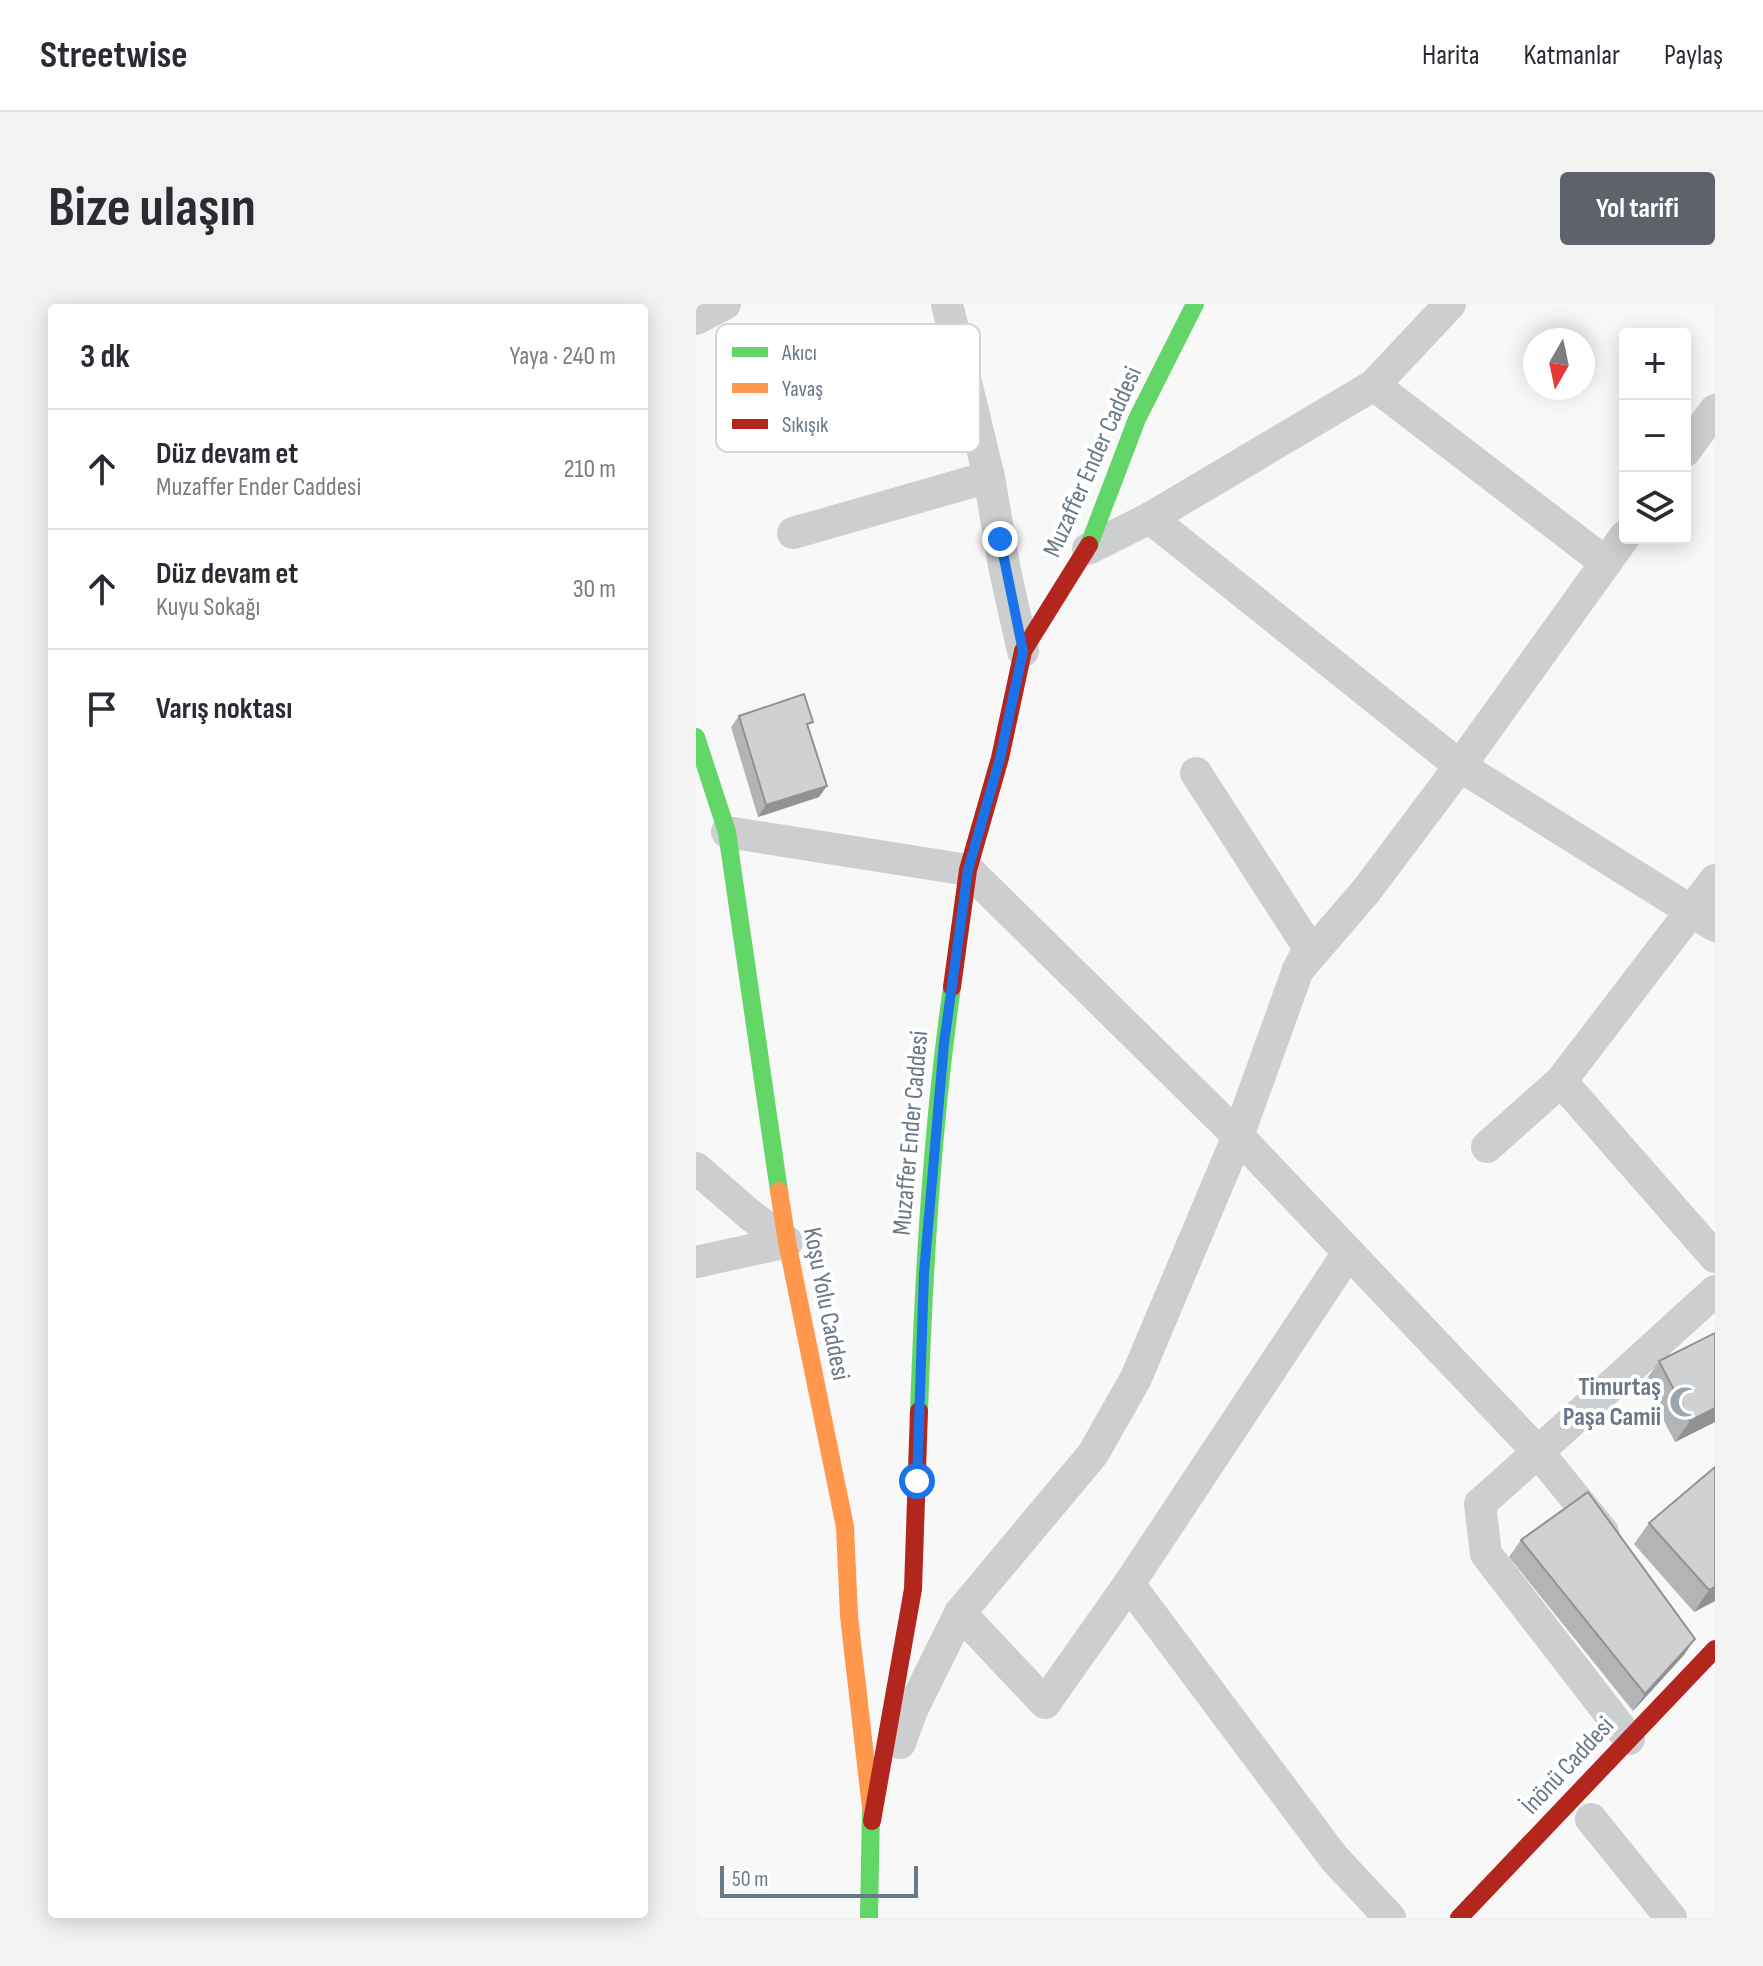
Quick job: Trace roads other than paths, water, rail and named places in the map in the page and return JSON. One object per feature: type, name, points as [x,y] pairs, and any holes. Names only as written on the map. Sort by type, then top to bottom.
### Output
[{"type":"street","points":[[696,319],[725,304]]},
{"type":"street","points":[[947,304],[952,324]]},
{"type":"street","name":"Muzaffer Ender Caddesi","points":[[872,1821],[913,1589],[924,1273],[944,1043],[968,870],[1000,758],[1023,651],[1088,549],[1137,419],[1195,304]]},
{"type":"street","points":[[1088,549],[1150,518],[1374,385],[1450,304]]},
{"type":"street","points":[[1374,385],[1606,563]]},
{"type":"street","points":[[1691,443],[1715,410]]},
{"type":"street","points":[[980,440],[1023,651]]},
{"type":"street","points":[[793,533],[989,477]]},
{"type":"street","points":[[1150,518],[1460,766],[1704,918]]},
{"type":"street","points":[[1298,970],[1366,891],[1619,544]]},
{"type":"street","name":"Koşu Yolu Caddesi","points":[[696,737],[727,832],[787,1242],[845,1527],[849,1616],[872,1821],[869,1918]]},
{"type":"street","points":[[872,1821],[912,1710],[960,1613],[1093,1454],[1136,1378],[1238,1136],[1298,970],[1309,948],[1196,773]]},
{"type":"street","points":[[727,832],[968,870],[1238,1136],[1538,1452],[1617,1549]]},
{"type":"street","points":[[1487,1147],[1561,1081],[1704,918],[1715,880]]},
{"type":"street","points":[[1561,1081],[1715,1257]]},
{"type":"street","points":[[696,1168],[787,1242]]},
{"type":"street","points":[[696,1262],[787,1242]]},
{"type":"street","points":[[960,1613],[1045,1703],[1129,1584],[1348,1253]]},
{"type":"street","points":[[1629,1739],[1486,1554],[1480,1504],[1715,1291]]},
{"type":"street","points":[[1129,1584],[1334,1858],[1390,1918]]},
{"type":"street","name":"İnönü Caddesi","points":[[1459,1918],[1566,1809],[1629,1739],[1703,1647]]},
{"type":"street","points":[[1591,1819],[1671,1918]]},
{"type":"street","name":"Koşu Yolu Caddesi","points":[[862,1918],[870,1886]]},
{"type":"place","name":"Timurtaş Paşa Camii","points":[[1685,1402]]}]
